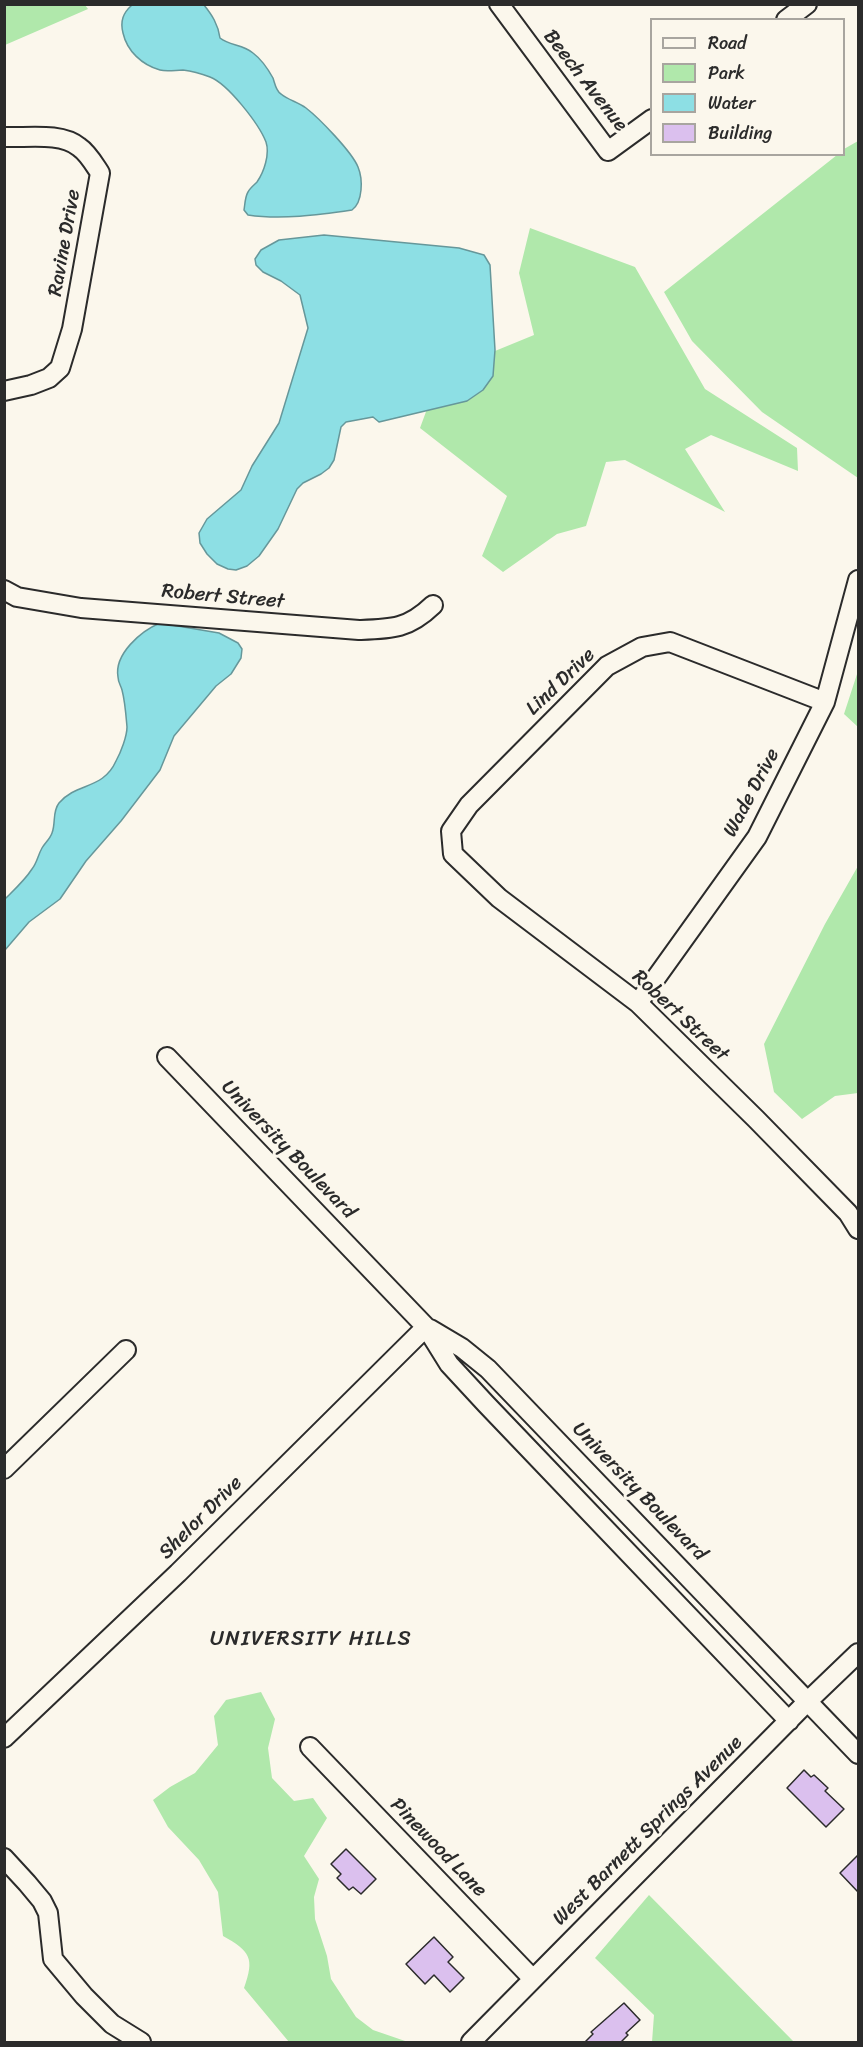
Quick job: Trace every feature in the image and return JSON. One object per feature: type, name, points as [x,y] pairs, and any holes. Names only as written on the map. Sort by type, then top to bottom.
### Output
[{"type":"street","name":"Beech Avenue","points":[[499,4],[608,152],[650,120]]},
{"type":"street","points":[[789,18],[807,4]]},
{"type":"street","name":"Ravine Drive","points":[[4,137],[69,140],[80,147],[100,173],[72,329],[60,368],[49,378],[4,391]]},
{"type":"street","name":"Wade Drive","points":[[638,1003],[758,837],[825,702],[858,580]]},
{"type":"street","name":"Robert Street","points":[[4,590],[17,597],[81,608],[359,630],[387,630],[406,624],[417,620],[433,605]]},
{"type":"street","name":"Lind Drive","points":[[453,854],[451,831],[469,805],[607,666],[642,647],[670,642],[825,702]]},
{"type":"street","name":"Robert Street","points":[[453,854],[499,898],[638,1003],[848,1213],[858,1229]]},
{"type":"street","name":"University Boulevard","points":[[167,1057],[426,1327],[449,1364],[789,1721]]},
{"type":"street","name":"University Boulevard","points":[[426,1327],[462,1348],[488,1369],[858,1754]]},
{"type":"street","name":"Shelor Drive","points":[[4,1738],[178,1572],[426,1327]]},
{"type":"street","points":[[4,1469],[126,1350]]},
{"type":"street","name":"West Barnett Springs Avenue","points":[[471,2043],[858,1653]]},
{"type":"street","name":"Pinewood Lane","points":[[310,1747],[533,1980]]},
{"type":"street","points":[[4,1858],[27,1883],[48,1913],[52,1959],[112,2024],[141,2043]]},
{"type":"green space","points":[[5,4],[85,5],[88,9],[5,45]]},
{"type":"green space","points":[[858,141],[858,478],[762,412],[692,341],[664,292],[836,156],[845,156],[845,148]]},
{"type":"green space","points":[[530,228],[635,267],[705,389],[797,448],[798,471],[711,435],[685,449],[725,512],[625,460],[606,462],[586,526],[557,534],[503,572],[482,556],[507,496],[420,428],[427,409],[467,401],[493,376],[495,351],[534,335],[519,273]]},
{"type":"green space","points":[[858,671],[858,727],[844,714]]},
{"type":"green space","points":[[858,866],[858,1093],[835,1096],[802,1119],[774,1092],[764,1044],[825,924]]},
{"type":"green space","points":[[261,1692],[275,1719],[268,1748],[272,1778],[294,1801],[313,1798],[327,1818],[304,1856],[319,1879],[314,1897],[315,1919],[327,1956],[331,1979],[356,2017],[373,2030],[408,2042],[289,2042],[244,1988],[249,1969],[248,1956],[239,1946],[223,1936],[218,1892],[199,1860],[168,1827],[153,1800],[195,1773],[218,1745],[214,1716],[226,1700]]},
{"type":"green space","points":[[649,1895],[794,2042],[652,2042],[654,2015],[595,1958]]},
{"type":"water","points":[[132,5],[204,5],[218,28],[220,38],[256,55],[269,71],[279,93],[312,113],[349,153],[358,167],[361,178],[360,196],[356,206],[352,210],[326,214],[273,217],[248,215],[244,210],[246,196],[260,178],[267,157],[266,142],[262,134],[242,105],[217,81],[189,71],[160,70],[147,65],[136,56],[128,46],[122,29],[123,18]]},
{"type":"water","points":[[324,235],[459,248],[484,255],[490,265],[495,350],[493,376],[483,390],[467,401],[379,422],[373,417],[346,422],[341,427],[334,460],[329,468],[297,489],[278,529],[259,556],[247,566],[236,570],[228,569],[217,564],[207,554],[200,543],[199,533],[207,519],[241,490],[252,466],[279,423],[308,328],[300,295],[281,281],[263,272],[256,265],[255,259],[261,250],[279,240]]},
{"type":"water","points":[[160,623],[219,633],[238,643],[242,649],[241,658],[231,674],[216,686],[174,736],[160,770],[121,821],[86,861],[60,899],[29,922],[5,950],[5,899],[23,881],[35,864],[52,833],[59,803],[66,796],[104,777],[111,770],[123,744],[127,727],[124,699],[118,679],[120,660],[130,644]]},
{"type":"building","points":[[804,1770],[811,1777],[814,1775],[828,1788],[825,1791],[844,1809],[826,1827],[787,1788]]},
{"type":"building","points":[[346,1849],[376,1879],[361,1894],[353,1887],[349,1890],[337,1878],[341,1874],[331,1864]]},
{"type":"building","points":[[858,1855],[858,1892],[840,1873]]},
{"type":"building","points":[[434,1937],[453,1957],[448,1962],[464,1978],[450,1992],[434,1975],[425,1984],[406,1964]]},
{"type":"building","points":[[624,2003],[640,2020],[626,2033],[628,2035],[620,2043],[584,2043],[593,2034],[591,2032]]},
{"type":"district","name":"UNIVERSITY HILLS","points":[[311,1640]]}]
